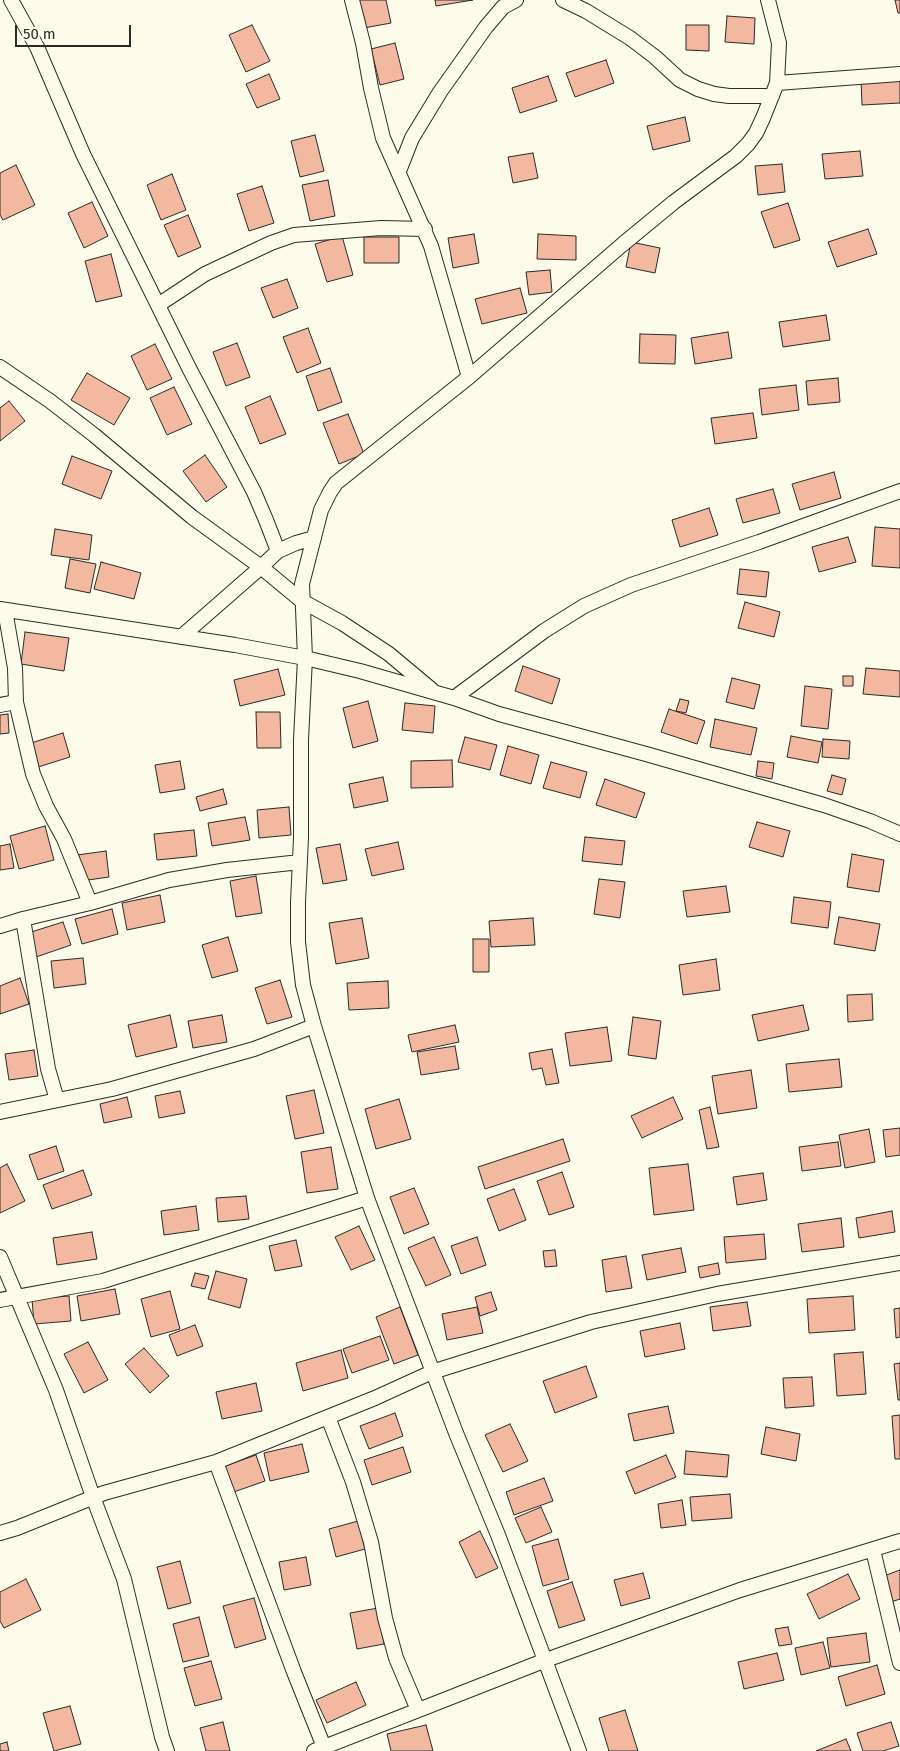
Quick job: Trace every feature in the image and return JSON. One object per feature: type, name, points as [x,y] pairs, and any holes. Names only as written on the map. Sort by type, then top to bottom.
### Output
[{"type":"street","points":[[11,0],[37,47],[84,154],[158,305],[254,492],[278,551]]},
{"type":"street","points":[[352,0],[383,138],[425,229],[469,377]]},
{"type":"street","points":[[399,171],[412,138],[440,92],[486,27],[503,7],[516,0]]},
{"type":"street","points":[[563,0],[586,10],[630,38],[655,57],[680,80],[714,94],[729,96],[900,74]]},
{"type":"street","points":[[579,1751],[546,1660],[432,1372],[367,1198],[314,1026],[304,985],[298,942],[301,740],[305,658],[302,584],[323,505],[336,483],[469,377],[623,244],[736,156],[756,133],[775,89],[779,43],[768,0]]},
{"type":"street","points":[[158,305],[205,274],[271,243],[294,235],[382,228],[425,229]]},
{"type":"street","points":[[0,367],[72,418],[192,517],[261,567],[302,601],[342,623],[389,654],[436,693]]},
{"type":"street","points":[[454,698],[544,631],[584,606],[631,585],[759,542],[900,491]]},
{"type":"street","points":[[182,636],[278,551],[314,538]]},
{"type":"street","points":[[90,903],[64,839],[46,806],[33,774],[16,702],[15,668],[2,610],[182,636],[305,658],[454,698],[499,714],[824,805],[870,820],[900,834]]},
{"type":"street","points":[[0,705],[16,702]]},
{"type":"street","points":[[0,926],[169,880],[227,870],[300,862]]},
{"type":"street","points":[[23,919],[48,1069],[56,1100]]},
{"type":"street","points":[[0,1112],[112,1089],[254,1049],[314,1026]]},
{"type":"street","points":[[0,1300],[103,1281],[367,1198]]},
{"type":"street","points":[[0,1257],[56,1390],[124,1579],[167,1751]]},
{"type":"street","points":[[0,1533],[93,1497],[216,1462],[375,1398],[432,1372],[591,1322],[717,1294],[900,1264]]},
{"type":"street","points":[[328,1417],[352,1482],[371,1542],[384,1618],[396,1658],[418,1710]]},
{"type":"street","points":[[216,1462],[294,1672],[319,1749],[546,1660],[740,1590],[900,1541]]},
{"type":"street","points":[[873,1550],[900,1663]]},
{"type":"building","points":[[358,0],[386,0],[391,23],[364,28]]},
{"type":"building","points":[[435,0],[473,0],[436,6]]},
{"type":"building","points":[[895,0],[900,0],[900,13],[898,13]]},
{"type":"building","points":[[727,16],[755,18],[754,44],[725,42]]},
{"type":"building","points":[[252,25],[270,61],[246,72],[229,35]]},
{"type":"building","points":[[686,25],[709,25],[709,51],[686,50]]},
{"type":"building","points":[[395,43],[404,79],[380,85],[371,49]]},
{"type":"building","points":[[606,60],[614,83],[575,97],[566,73]]},
{"type":"building","points":[[269,74],[280,99],[257,108],[246,84]]},
{"type":"building","points":[[548,76],[557,101],[520,113],[512,88]]},
{"type":"building","points":[[900,76],[900,103],[862,105],[861,79]]},
{"type":"building","points":[[685,117],[690,141],[653,150],[647,126]]},
{"type":"building","points":[[315,135],[324,171],[300,177],[291,141]]},
{"type":"building","points":[[860,151],[863,176],[825,179],[822,154]]},
{"type":"building","points":[[533,153],[538,178],[513,183],[508,157]]},
{"type":"building","points":[[782,164],[785,192],[758,195],[755,166]]},
{"type":"building","points":[[16,165],[35,205],[3,220],[0,215],[0,173]]},
{"type":"building","points":[[172,174],[186,210],[161,220],[147,185]]},
{"type":"building","points":[[328,180],[335,216],[310,221],[302,185]]},
{"type":"building","points":[[262,186],[274,223],[249,231],[237,194]]},
{"type":"building","points":[[92,202],[108,236],[84,248],[68,213]]},
{"type":"building","points":[[788,203],[800,240],[774,248],[761,212]]},
{"type":"building","points":[[188,215],[201,247],[178,257],[164,225]]},
{"type":"building","points":[[868,229],[877,254],[837,267],[828,242]]},
{"type":"building","points":[[474,234],[479,263],[453,268],[448,238]]},
{"type":"building","points":[[538,234],[576,236],[576,260],[537,259]]},
{"type":"building","points":[[342,236],[353,275],[327,282],[315,244]]},
{"type":"building","points":[[364,237],[399,237],[399,263],[364,263]]},
{"type":"building","points":[[631,242],[660,248],[655,273],[626,267]]},
{"type":"building","points":[[111,254],[122,296],[96,302],[85,261]]},
{"type":"building","points":[[550,270],[552,292],[529,295],[526,272]]},
{"type":"building","points":[[287,279],[298,308],[273,318],[261,288]]},
{"type":"building","points":[[520,288],[527,313],[482,324],[475,299]]},
{"type":"building","points":[[826,315],[830,340],[783,347],[779,322]]},
{"type":"building","points":[[308,328],[321,363],[297,373],[283,337]]},
{"type":"building","points":[[728,332],[732,358],[695,364],[691,338]]},
{"type":"building","points":[[640,334],[676,335],[675,364],[639,363]]},
{"type":"building","points":[[237,343],[250,377],[226,386],[213,352]]},
{"type":"building","points":[[155,344],[172,379],[147,390],[131,356]]},
{"type":"building","points":[[330,368],[342,402],[318,411],[306,376]]},
{"type":"building","points":[[87,373],[130,398],[114,425],[71,400]]},
{"type":"building","points":[[838,378],[840,402],[808,405],[806,381]]},
{"type":"building","points":[[796,385],[799,410],[762,415],[759,389]]},
{"type":"building","points":[[174,387],[192,424],[167,435],[150,398]]},
{"type":"building","points":[[270,396],[286,434],[260,444],[245,407]]},
{"type":"building","points":[[9,401],[25,421],[0,441],[0,408]]},
{"type":"building","points":[[753,413],[757,438],[715,444],[711,418]]},
{"type":"building","points":[[348,414],[364,454],[339,464],[323,423]]},
{"type":"building","points":[[205,455],[227,487],[206,502],[183,471]]},
{"type":"building","points":[[72,456],[112,471],[101,499],[62,484]]},
{"type":"building","points":[[834,472],[841,498],[800,510],[792,484]]},
{"type":"building","points":[[773,489],[780,513],[743,523],[736,499]]},
{"type":"building","points":[[709,508],[718,535],[680,547],[672,520]]},
{"type":"building","points":[[875,527],[900,529],[900,568],[872,566]]},
{"type":"building","points":[[55,529],[92,535],[89,560],[51,555]]},
{"type":"building","points":[[848,537],[856,562],[819,572],[812,547]]},
{"type":"building","points":[[70,559],[96,564],[90,593],[65,588]]},
{"type":"building","points":[[101,562],[141,573],[134,599],[94,589]]},
{"type":"building","points":[[740,569],[769,572],[766,597],[737,594]]},
{"type":"building","points":[[745,602],[780,612],[774,637],[738,628]]},
{"type":"building","points":[[25,632],[69,638],[64,671],[21,664]]},
{"type":"building","points":[[523,666],[560,679],[552,704],[515,691]]},
{"type":"building","points":[[866,668],[900,671],[900,697],[863,694]]},
{"type":"building","points":[[278,669],[285,695],[240,706],[234,680]]},
{"type":"building","points":[[843,676],[853,676],[853,686],[843,686]]},
{"type":"building","points":[[732,678],[760,685],[754,709],[726,702]]},
{"type":"building","points":[[805,686],[832,689],[828,729],[801,726]]},
{"type":"building","points":[[680,699],[689,701],[686,713],[676,711]]},
{"type":"building","points":[[368,701],[378,741],[353,748],[343,708]]},
{"type":"building","points":[[405,703],[435,706],[433,733],[402,730]]},
{"type":"building","points":[[669,709],[705,721],[697,744],[661,732]]},
{"type":"building","points":[[256,712],[280,712],[281,748],[257,748]]},
{"type":"building","points":[[8,714],[9,733],[0,734],[0,715]]},
{"type":"building","points":[[715,719],[757,728],[751,755],[710,747]]},
{"type":"building","points":[[63,733],[70,757],[35,768],[28,744]]},
{"type":"building","points":[[791,736],[822,742],[818,763],[787,757]]},
{"type":"building","points":[[465,737],[497,745],[490,770],[458,762]]},
{"type":"building","points":[[823,739],[850,741],[849,759],[822,757]]},
{"type":"building","points":[[508,746],[539,755],[531,784],[500,775]]},
{"type":"building","points":[[452,760],[453,787],[411,788],[411,761]]},
{"type":"building","points":[[180,761],[185,789],[160,793],[155,765]]},
{"type":"building","points":[[758,761],[774,763],[772,779],[756,776]]},
{"type":"building","points":[[551,762],[587,772],[580,798],[543,788]]},
{"type":"building","points":[[832,775],[846,779],[842,795],[827,791]]},
{"type":"building","points":[[383,777],[388,801],[354,808],[349,784]]},
{"type":"building","points":[[605,779],[645,793],[636,818],[596,805]]},
{"type":"building","points":[[223,789],[227,804],[200,811],[196,797]]},
{"type":"building","points":[[289,807],[291,835],[259,838],[257,810]]},
{"type":"building","points":[[245,817],[250,840],[212,846],[208,823]]},
{"type":"building","points":[[757,822],[790,831],[783,857],[749,847]]},
{"type":"building","points":[[45,826],[54,860],[19,869],[10,836]]},
{"type":"building","points":[[194,830],[197,856],[157,860],[154,834]]},
{"type":"building","points":[[585,837],[625,841],[622,865],[582,861]]},
{"type":"building","points":[[398,842],[404,869],[372,876],[365,849]]},
{"type":"building","points":[[10,844],[14,868],[0,870],[0,846]]},
{"type":"building","points":[[340,844],[347,880],[323,884],[316,848]]},
{"type":"building","points":[[106,851],[109,877],[81,881],[77,855]]},
{"type":"building","points":[[852,854],[884,860],[879,892],[847,887]]},
{"type":"building","points":[[256,876],[262,913],[236,917],[230,881]]},
{"type":"building","points":[[599,879],[625,882],[620,918],[594,914]]},
{"type":"building","points":[[726,886],[730,912],[687,917],[683,891]]},
{"type":"building","points":[[160,895],[165,922],[127,930],[122,903]]},
{"type":"building","points":[[794,897],[831,902],[828,928],[791,923]]},
{"type":"building","points":[[112,909],[118,934],[82,944],[75,919]]},
{"type":"building","points":[[839,917],[880,924],[875,951],[834,944]]},
{"type":"building","points":[[362,918],[369,958],[336,964],[329,923]]},
{"type":"building","points":[[533,918],[535,945],[491,947],[489,921]]},
{"type":"building","points":[[63,922],[71,945],[36,957],[28,933]]},
{"type":"building","points":[[228,937],[238,971],[212,978],[202,945]]},
{"type":"building","points":[[473,939],[489,939],[489,972],[473,972]]},
{"type":"building","points":[[83,958],[86,984],[54,988],[51,961]]},
{"type":"building","points":[[716,959],[720,990],[683,995],[679,965]]},
{"type":"building","points":[[20,978],[29,1004],[0,1014],[0,986]]},
{"type":"building","points":[[280,980],[292,1017],[267,1024],[255,988]]},
{"type":"building","points":[[388,981],[389,1008],[349,1010],[347,983]]},
{"type":"building","points":[[872,994],[873,1020],[848,1022],[847,995]]},
{"type":"building","points":[[803,1005],[809,1030],[758,1041],[752,1015]]},
{"type":"building","points":[[170,1015],[177,1047],[136,1057],[128,1025]]},
{"type":"building","points":[[222,1015],[227,1042],[193,1048],[188,1021]]},
{"type":"building","points":[[633,1017],[661,1021],[656,1059],[628,1055]]},
{"type":"building","points":[[455,1025],[459,1042],[412,1052],[408,1035]]},
{"type":"building","points":[[607,1027],[612,1061],[570,1066],[565,1033]]},
{"type":"building","points":[[455,1046],[459,1069],[421,1075],[417,1052]]},
{"type":"building","points":[[552,1049],[559,1083],[546,1085],[542,1068],[532,1070],[529,1053]]},
{"type":"building","points":[[34,1050],[38,1076],[9,1080],[5,1054]]},
{"type":"building","points":[[839,1059],[842,1087],[789,1092],[786,1064]]},
{"type":"building","points":[[751,1070],[757,1108],[718,1114],[712,1076]]},
{"type":"building","points":[[314,1090],[324,1133],[295,1139],[286,1096]]},
{"type":"building","points":[[180,1091],[185,1113],[159,1118],[155,1096]]},
{"type":"building","points":[[127,1097],[132,1117],[104,1123],[100,1104]]},
{"type":"building","points":[[673,1097],[683,1119],[642,1138],[631,1116]]},
{"type":"building","points":[[399,1099],[411,1139],[376,1149],[365,1109]]},
{"type":"building","points":[[710,1107],[719,1147],[707,1149],[699,1110]]},
{"type":"building","points":[[900,1128],[900,1155],[886,1157],[883,1130]]},
{"type":"building","points":[[869,1129],[875,1162],[845,1168],[839,1135]]},
{"type":"building","points":[[563,1139],[570,1161],[485,1189],[478,1167]]},
{"type":"building","points":[[838,1142],[841,1166],[802,1171],[799,1147]]},
{"type":"building","points":[[56,1146],[64,1171],[38,1180],[29,1155]]},
{"type":"building","points":[[331,1147],[338,1189],[307,1193],[301,1152]]},
{"type":"building","points":[[7,1164],[25,1201],[0,1213],[0,1168]]},
{"type":"building","points":[[688,1164],[694,1210],[654,1215],[649,1168]]},
{"type":"building","points":[[83,1170],[92,1195],[52,1209],[43,1185]]},
{"type":"building","points":[[562,1172],[574,1207],[549,1215],[537,1181]]},
{"type":"building","points":[[763,1173],[767,1200],[737,1205],[733,1177]]},
{"type":"building","points":[[414,1188],[429,1224],[404,1234],[390,1197]]},
{"type":"building","points":[[514,1189],[526,1220],[499,1231],[487,1199]]},
{"type":"building","points":[[246,1196],[249,1219],[218,1222],[216,1198]]},
{"type":"building","points":[[196,1206],[199,1230],[164,1235],[161,1211]]},
{"type":"building","points":[[892,1211],[895,1232],[859,1238],[856,1218]]},
{"type":"building","points":[[841,1218],[844,1247],[802,1252],[798,1224]]},
{"type":"building","points":[[359,1226],[375,1260],[351,1270],[335,1237]]},
{"type":"building","points":[[92,1232],[97,1259],[57,1265],[53,1238]]},
{"type":"building","points":[[764,1234],[766,1259],[726,1263],[724,1237]]},
{"type":"building","points":[[434,1237],[451,1275],[426,1286],[408,1248]]},
{"type":"building","points":[[477,1237],[486,1265],[461,1274],[451,1246]]},
{"type":"building","points":[[296,1240],[302,1266],[275,1271],[269,1246]]},
{"type":"building","points":[[681,1248],[686,1272],[647,1280],[642,1255]]},
{"type":"building","points":[[555,1250],[557,1266],[545,1267],[543,1251]]},
{"type":"building","points":[[626,1256],[632,1288],[606,1292],[602,1260]]},
{"type":"building","points":[[718,1263],[720,1274],[700,1278],[698,1267]]},
{"type":"building","points":[[216,1271],[247,1279],[240,1308],[208,1299]]},
{"type":"building","points":[[195,1273],[209,1276],[205,1289],[191,1286]]},
{"type":"building","points":[[115,1289],[120,1314],[81,1321],[77,1296]]},
{"type":"building","points":[[170,1291],[180,1329],[151,1337],[141,1299]]},
{"type":"building","points":[[491,1292],[497,1310],[480,1316],[475,1297]]},
{"type":"building","points":[[69,1296],[71,1321],[34,1324],[32,1299]]},
{"type":"building","points":[[853,1296],[855,1330],[809,1333],[807,1299]]},
{"type":"building","points":[[747,1302],[751,1326],[713,1331],[710,1307]]},
{"type":"building","points":[[400,1307],[418,1355],[394,1364],[376,1317]]},
{"type":"building","points":[[477,1307],[483,1333],[447,1340],[442,1314]]},
{"type":"building","points":[[900,1308],[900,1337],[896,1338],[894,1309]]},
{"type":"building","points":[[680,1323],[685,1349],[645,1357],[640,1331]]},
{"type":"building","points":[[195,1325],[203,1346],[177,1356],[169,1335]]},
{"type":"building","points":[[380,1336],[389,1360],[352,1373],[343,1349]]},
{"type":"building","points":[[88,1342],[108,1380],[84,1393],[64,1354]]},
{"type":"building","points":[[144,1348],[169,1376],[150,1393],[125,1364]]},
{"type":"building","points":[[341,1350],[348,1378],[303,1391],[296,1363]]},
{"type":"building","points":[[863,1352],[866,1394],[837,1396],[834,1354]]},
{"type":"building","points":[[900,1363],[900,1400],[898,1400],[894,1364]]},
{"type":"building","points":[[586,1366],[597,1397],[555,1413],[543,1381]]},
{"type":"building","points":[[812,1377],[814,1406],[785,1408],[783,1378]]},
{"type":"building","points":[[256,1383],[262,1411],[222,1419],[216,1392]]},
{"type":"building","points":[[668,1406],[674,1433],[634,1441],[628,1414]]},
{"type":"building","points":[[395,1413],[403,1436],[369,1449],[360,1426]]},
{"type":"building","points":[[900,1415],[900,1459],[895,1459],[892,1416]]},
{"type":"building","points":[[510,1424],[528,1461],[503,1472],[485,1435]]},
{"type":"building","points":[[766,1427],[800,1434],[796,1461],[761,1454]]},
{"type":"building","points":[[302,1444],[309,1472],[270,1481],[264,1453]]},
{"type":"building","points":[[403,1447],[411,1472],[372,1485],[364,1460]]},
{"type":"building","points":[[686,1451],[729,1455],[727,1477],[684,1474]]},
{"type":"building","points":[[256,1455],[265,1481],[231,1493],[222,1467]]},
{"type":"building","points":[[666,1455],[676,1477],[635,1494],[626,1472]]},
{"type":"building","points":[[544,1478],[553,1501],[514,1515],[506,1492]]},
{"type":"building","points":[[730,1494],[732,1518],[692,1521],[690,1497]]},
{"type":"building","points":[[682,1500],[686,1525],[661,1528],[658,1504]]},
{"type":"building","points":[[541,1507],[552,1532],[526,1543],[515,1518]]},
{"type":"building","points":[[358,1521],[365,1549],[336,1557],[329,1529]]},
{"type":"building","points":[[480,1531],[498,1568],[476,1578],[459,1542]]},
{"type":"building","points":[[558,1539],[569,1579],[543,1586],[532,1546]]},
{"type":"building","points":[[306,1557],[311,1585],[284,1590],[279,1562]]},
{"type":"building","points":[[180,1561],[191,1603],[168,1609],[157,1567]]},
{"type":"building","points":[[900,1570],[900,1599],[891,1602],[881,1577]]},
{"type":"building","points":[[643,1573],[650,1598],[621,1606],[614,1580]]},
{"type":"building","points":[[848,1574],[860,1599],[819,1619],[807,1594]]},
{"type":"building","points":[[26,1579],[41,1610],[4,1628],[0,1621],[0,1592]]},
{"type":"building","points":[[572,1582],[585,1620],[559,1628],[547,1591]]},
{"type":"building","points":[[254,1598],[266,1639],[235,1648],[223,1606]]},
{"type":"building","points":[[378,1608],[384,1644],[357,1649],[350,1613]]},
{"type":"building","points":[[199,1617],[209,1656],[183,1662],[173,1624]]},
{"type":"building","points":[[788,1627],[792,1644],[779,1646],[775,1629]]},
{"type":"building","points":[[866,1633],[870,1662],[831,1667],[827,1638]]},
{"type":"building","points":[[823,1642],[830,1668],[801,1675],[795,1648]]},
{"type":"building","points":[[777,1653],[784,1680],[744,1689],[738,1662]]},
{"type":"building","points":[[211,1661],[222,1699],[195,1706],[184,1668]]},
{"type":"building","points":[[877,1665],[885,1694],[846,1706],[838,1677]]},
{"type":"building","points":[[356,1682],[366,1705],[327,1723],[316,1700]]},
{"type":"building","points":[[70,1706],[81,1744],[54,1751],[43,1713]]},
{"type":"building","points":[[625,1710],[638,1751],[609,1751],[599,1718]]},
{"type":"building","points":[[223,1722],[230,1751],[206,1751],[200,1728]]},
{"type":"building","points":[[891,1722],[899,1746],[883,1751],[863,1751],[857,1733]]},
{"type":"building","points":[[426,1725],[433,1751],[391,1751],[387,1734]]},
{"type":"building","points":[[846,1739],[851,1751],[816,1751]]},
{"type":"building","points":[[7,1742],[9,1751],[0,1751],[0,1744]]}]
